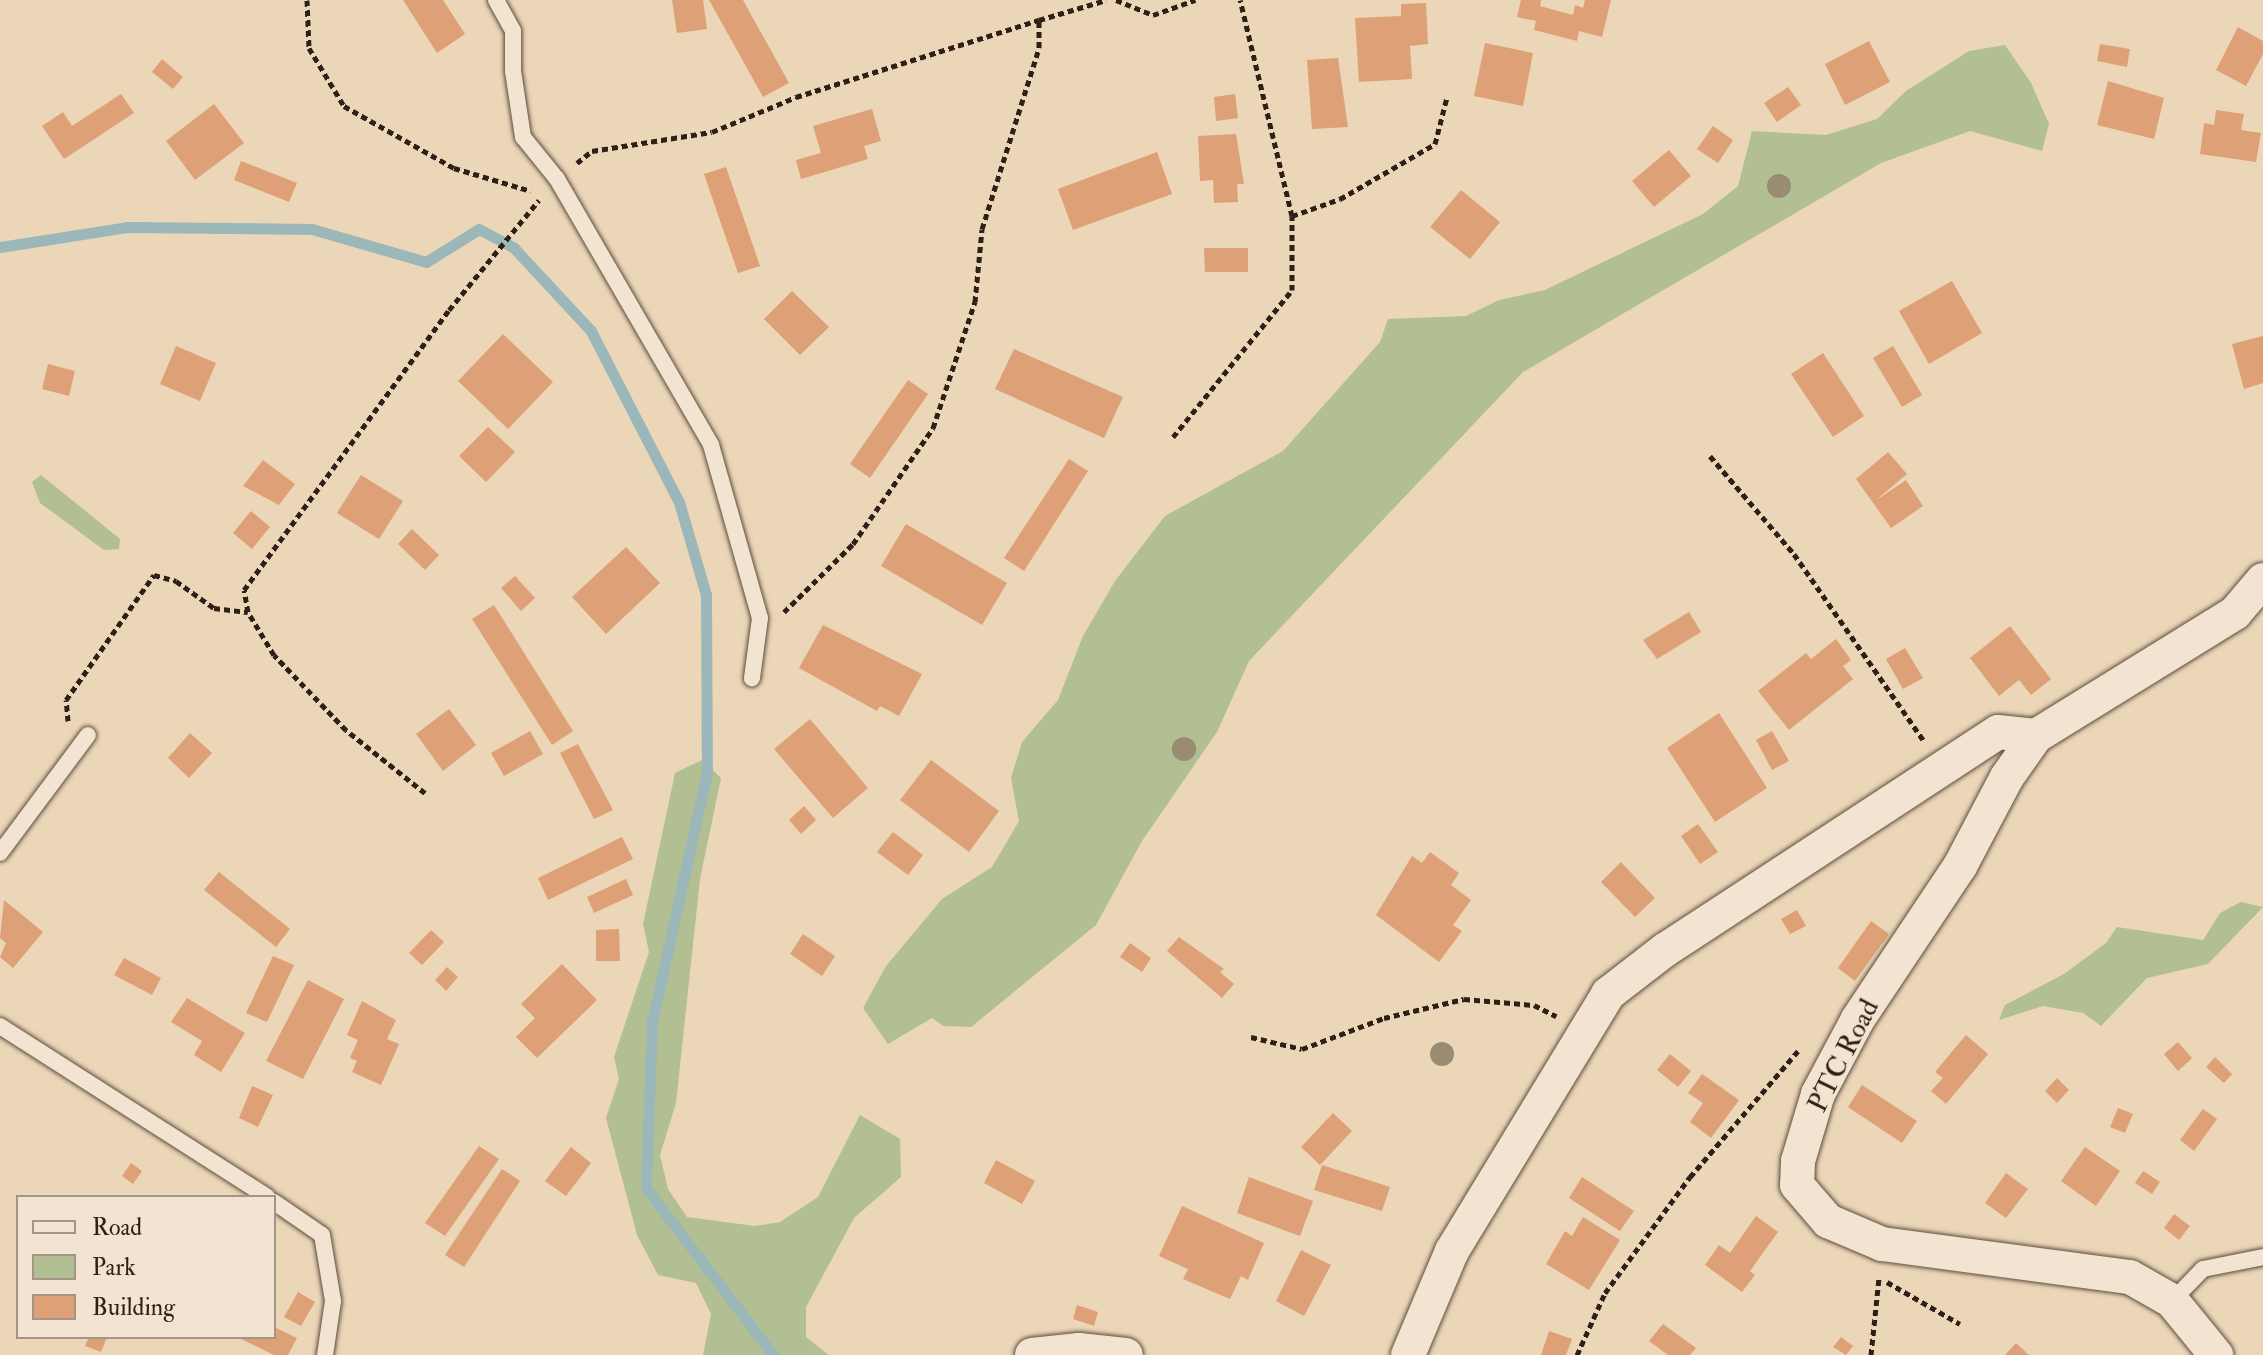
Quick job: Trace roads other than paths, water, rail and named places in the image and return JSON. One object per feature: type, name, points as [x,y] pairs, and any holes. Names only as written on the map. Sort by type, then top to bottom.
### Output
[{"type":"street","points":[[1408,1355],[1452,1251],[1608,994],[1665,950],[1998,732],[2036,736],[2235,613],[2263,580]]},
{"type":"street","name":"PTC Road","points":[[2036,736],[2007,777],[1960,866],[1858,1019],[1818,1094],[1797,1185],[1828,1221],[1882,1244],[2130,1277],[2172,1301],[2216,1355]]},
{"type":"street","points":[[1032,1355],[1079,1350],[1126,1355]]},
{"type":"lane","points":[[496,0],[513,31],[513,71],[523,137],[557,179],[711,445],[760,618],[752,678]]},
{"type":"lane","points":[[0,853],[88,735]]},
{"type":"lane","points":[[0,1026],[264,1195]]},
{"type":"lane","points":[[276,1203],[322,1235],[333,1301],[325,1355]]},
{"type":"lane","points":[[2172,1301],[2203,1269],[2263,1257]]},
{"type":"waterway","points":[[0,247],[128,227],[312,229],[426,262],[479,229],[514,248],[591,331],[679,502],[706,595],[707,772],[652,1023],[646,1188],[773,1355]]}]
